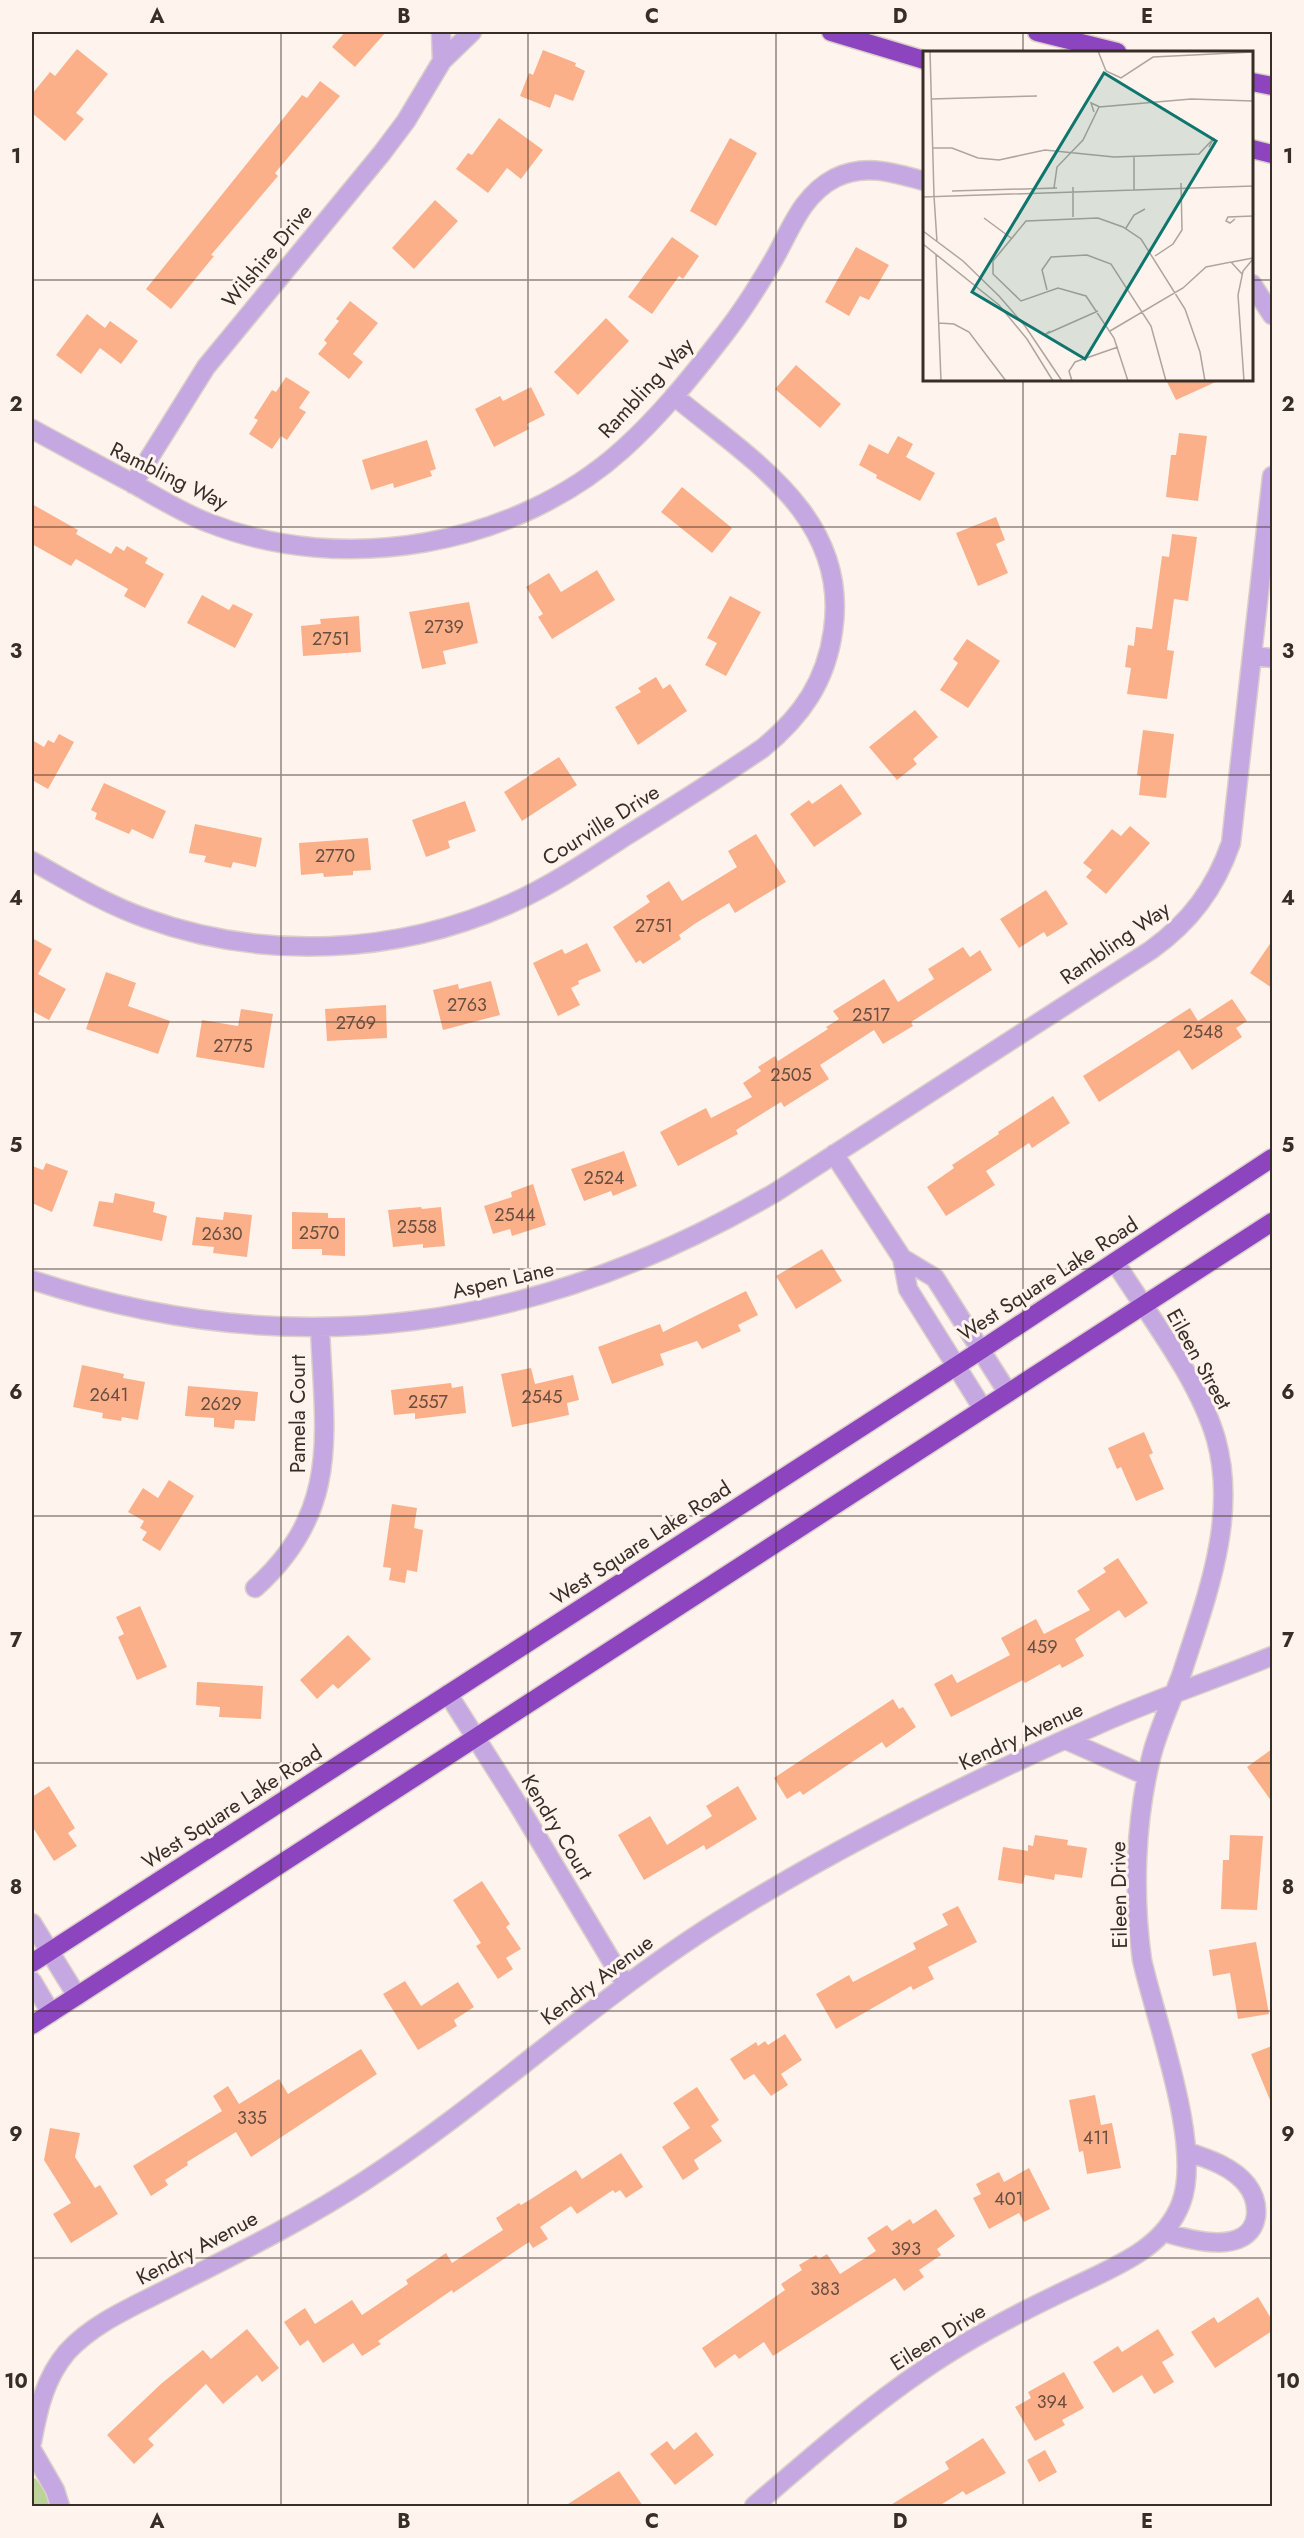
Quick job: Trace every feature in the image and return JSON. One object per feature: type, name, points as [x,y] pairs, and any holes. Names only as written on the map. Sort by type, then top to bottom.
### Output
[{"type":"highway","points":[[831,32],[923,60]]},
{"type":"highway","points":[[1037,32],[1113,51]]},
{"type":"highway","points":[[1253,82],[1272,86]]},
{"type":"highway","points":[[1253,149],[1272,154]]},
{"type":"highway","name":"West Square Lake Road","points":[[32,1964],[981,1350],[1272,1158]]},
{"type":"highway","points":[[32,2025],[1272,1222]]},
{"type":"street","points":[[441,32],[442,61]]},
{"type":"street","name":"Wilshire Drive","points":[[133,484],[206,367],[382,153],[406,121],[442,61],[472,32]]},
{"type":"street","name":"Rambling Way","points":[[32,429],[210,524],[268,540],[347,548],[407,545],[488,527],[560,494],[621,450],[674,396],[746,303],[804,204],[814,193],[845,174],[868,169],[923,181]]},
{"type":"street","points":[[1253,287],[1272,315]]},
{"type":"street","name":"Courville Drive","points":[[32,861],[128,912],[199,934],[262,944],[307,946],[388,940],[444,928],[514,903],[554,881],[763,748],[793,721],[821,680],[828,661],[836,616],[836,595],[832,571],[823,544],[795,501],[763,469],[674,396]]},
{"type":"street","name":"Rambling Way","points":[[834,1154],[1151,950],[1189,917],[1215,882],[1231,843],[1272,476]]},
{"type":"street","points":[[1253,656],[1272,658]]},
{"type":"street","points":[[834,1154],[902,1258],[908,1289],[983,1409]]},
{"type":"street","name":"Aspen Lane","points":[[32,1280],[108,1304],[202,1321],[320,1328],[394,1323],[484,1310],[551,1293],[609,1274],[671,1249],[725,1222],[834,1154]]},
{"type":"street","points":[[902,1258],[935,1278],[1008,1393]]},
{"type":"street","name":"Eileen Street","points":[[1116,1262],[1202,1406],[1215,1437],[1223,1478],[1222,1522],[1214,1567],[1173,1695]]},
{"type":"street","name":"Pamela Court","points":[[255,1588],[274,1571],[291,1549],[311,1515],[320,1487],[325,1445],[320,1328]]},
{"type":"street","name":"Kendry Avenue","points":[[32,2442],[37,2412],[48,2382],[62,2359],[78,2341],[110,2320],[283,2229],[366,2180],[626,1985],[721,1920],[801,1873],[921,1810],[1065,1740],[1272,1656]]},
{"type":"street","name":"Kendry Court","points":[[448,1694],[626,1985]]},
{"type":"street","name":"Eileen Drive","points":[[754,2506],[836,2436],[920,2372],[1011,2318],[1132,2259],[1164,2232],[1182,2203],[1188,2152],[1181,2113],[1153,2008],[1139,1935],[1137,1863],[1147,1776],[1155,1744],[1173,1695]]},
{"type":"street","points":[[1065,1740],[1147,1776]]},
{"type":"street","points":[[32,1923],[77,1996]]},
{"type":"street","points":[[32,1981],[51,2013]]},
{"type":"street","points":[[1164,2232],[1203,2243],[1227,2241],[1245,2234],[1256,2217],[1256,2206],[1247,2185],[1226,2168],[1188,2152]]},
{"type":"street","points":[[32,2450],[55,2490],[60,2506]]},
{"type":"green space","points":[[35,2478],[45,2490],[51,2506],[32,2506],[32,2480]]},
{"type":"building","points":[[345,32],[386,32],[355,67],[332,47]]},
{"type":"building","points":[[77,49],[108,74],[76,113],[84,119],[65,141],[32,113],[32,94],[50,72],[55,76]]},
{"type":"building","points":[[543,50],[576,63],[575,66],[585,71],[573,101],[555,94],[550,108],[520,96],[529,73],[533,75]]},
{"type":"building","points":[[320,81],[340,96],[275,173],[278,176],[211,255],[214,256],[171,309],[146,289],[302,95],[307,98]]},
{"type":"building","points":[[499,118],[543,150],[521,179],[507,168],[488,193],[456,169],[468,153],[472,155]]},
{"type":"building","points":[[730,138],[757,153],[716,226],[690,211]]},
{"type":"building","points":[[435,200],[458,221],[414,269],[392,248]]},
{"type":"building","points":[[672,237],[699,256],[683,279],[679,276],[652,314],[628,297]]},
{"type":"building","points":[[856,247],[889,265],[869,300],[860,296],[849,316],[825,302]]},
{"type":"building","points":[[350,301],[378,323],[353,354],[363,362],[349,379],[318,354],[327,343],[324,340],[339,321],[336,319]]},
{"type":"building","points":[[87,314],[105,328],[110,321],[138,341],[121,364],[100,348],[81,374],[56,355]]},
{"type":"building","points":[[606,318],[629,341],[578,395],[554,372]]},
{"type":"building","points":[[796,365],[841,404],[820,428],[775,389]]},
{"type":"building","points":[[286,377],[310,392],[299,408],[306,412],[287,440],[281,436],[272,449],[249,434],[258,420],[254,418],[272,390],[276,392]]},
{"type":"building","points":[[1166,381],[1218,381],[1176,400]]},
{"type":"building","points":[[531,387],[545,415],[527,424],[529,429],[494,447],[475,409],[500,396],[503,401]]},
{"type":"building","points":[[1179,433],[1207,436],[1198,501],[1166,497],[1171,455],[1176,455]]},
{"type":"building","points":[[898,436],[913,444],[906,457],[935,473],[920,501],[876,478],[877,475],[859,465],[869,444],[888,454]]},
{"type":"building","points":[[427,440],[436,469],[430,471],[432,476],[394,488],[393,483],[371,490],[362,460]]},
{"type":"building","points":[[682,487],[732,528],[712,553],[661,512]]},
{"type":"building","points":[[32,504],[78,530],[76,534],[111,554],[116,546],[124,551],[127,546],[148,558],[145,563],[164,574],[145,608],[124,596],[128,589],[76,559],[71,566],[32,544]]},
{"type":"building","points":[[996,517],[1005,540],[996,544],[1008,573],[978,586],[956,533]]},
{"type":"building","points":[[1172,534],[1197,537],[1188,601],[1174,599],[1167,650],[1174,651],[1167,699],[1127,694],[1131,668],[1125,667],[1128,645],[1134,646],[1136,627],[1152,629],[1162,556],[1169,557]]},
{"type":"building","points":[[597,570],[615,600],[552,639],[538,617],[543,614],[526,587],[549,573],[561,592]]},
{"type":"building","points":[[202,595],[229,610],[233,604],[253,614],[235,648],[187,623]]},
{"type":"building","points":[[730,596],[761,612],[726,676],[705,665],[717,643],[707,638]]},
{"type":"building","points":[[469,602],[478,643],[443,651],[446,664],[422,669],[409,612]]},
{"type":"building","points":[[359,616],[361,652],[303,656],[301,626],[321,624],[320,619]]},
{"type":"building","points":[[967,639],[1000,661],[968,708],[940,690],[958,663],[953,659]]},
{"type":"building","points":[[656,677],[663,689],[670,684],[687,711],[638,745],[615,707],[641,692],[638,688]]},
{"type":"building","points":[[915,710],[938,737],[913,759],[917,764],[897,780],[869,747]]},
{"type":"building","points":[[1143,730],[1174,734],[1166,798],[1139,795],[1141,776],[1137,775]]},
{"type":"building","points":[[59,734],[74,742],[48,789],[32,780],[32,740],[44,747],[48,740],[54,743]]},
{"type":"building","points":[[559,757],[577,785],[522,821],[504,792]]},
{"type":"building","points":[[104,783],[166,811],[153,839],[132,829],[129,834],[95,819],[97,813],[91,810]]},
{"type":"building","points":[[841,784],[862,814],[814,847],[790,814],[809,800],[812,804]]},
{"type":"building","points":[[465,801],[476,831],[448,841],[450,848],[426,857],[412,820]]},
{"type":"building","points":[[195,824],[262,838],[256,867],[233,862],[231,868],[204,862],[206,856],[189,853]]},
{"type":"building","points":[[1130,826],[1150,843],[1106,894],[1086,877],[1092,870],[1083,863],[1112,829],[1121,836]]},
{"type":"building","points":[[756,834],[786,882],[735,913],[729,903],[679,935],[681,939],[643,964],[640,960],[636,963],[613,927],[650,902],[646,896],[669,881],[682,901],[737,867],[728,851]]},
{"type":"building","points":[[368,838],[371,870],[353,871],[353,875],[324,877],[323,873],[301,875],[299,843]]},
{"type":"building","points":[[1046,890],[1068,924],[1047,937],[1044,932],[1019,948],[1000,919]]},
{"type":"building","points":[[32,938],[52,949],[38,974],[66,989],[49,1020],[32,1011]]},
{"type":"building","points":[[1272,941],[1272,988],[1250,973]]},
{"type":"building","points":[[587,943],[601,971],[578,981],[579,984],[571,988],[580,1005],[558,1016],[533,963],[562,949],[565,954]]},
{"type":"building","points":[[963,947],[970,957],[980,950],[992,970],[911,1022],[913,1026],[883,1044],[874,1030],[820,1065],[829,1079],[784,1107],[781,1102],[736,1130],[738,1134],[678,1166],[660,1132],[706,1108],[711,1118],[752,1097],[743,1083],[761,1071],[758,1067],[775,1056],[778,1061],[828,1029],[826,1027],[839,1019],[833,1011],[884,979],[898,1002],[934,979],[928,969]]},
{"type":"building","points":[[106,972],[136,983],[128,1006],[170,1021],[158,1054],[86,1029]]},
{"type":"building","points":[[491,981],[500,1015],[443,1030],[433,990],[458,984],[459,989]]},
{"type":"building","points":[[1232,999],[1247,1021],[1236,1028],[1242,1037],[1192,1070],[1179,1050],[1099,1102],[1083,1076],[1190,1008],[1198,1021]]},
{"type":"building","points":[[386,1005],[387,1038],[327,1041],[325,1009]]},
{"type":"building","points":[[241,1009],[273,1014],[264,1068],[196,1057],[202,1020],[238,1026]]},
{"type":"building","points":[[1053,1096],[1070,1123],[1032,1148],[1029,1143],[986,1171],[995,1185],[946,1216],[927,1187],[954,1168],[952,1165]]},
{"type":"building","points":[[624,1151],[637,1186],[613,1196],[611,1191],[584,1201],[571,1169]]},
{"type":"building","points":[[46,1163],[68,1171],[52,1212],[32,1203],[32,1166],[43,1170]]},
{"type":"building","points":[[533,1184],[546,1225],[512,1236],[510,1229],[493,1234],[484,1206],[512,1197],[511,1192]]},
{"type":"building","points":[[115,1193],[155,1202],[153,1212],[167,1216],[162,1241],[93,1226],[99,1201],[113,1203]]},
{"type":"building","points":[[421,1207],[422,1209],[441,1207],[445,1246],[423,1248],[423,1244],[393,1247],[388,1210]]},
{"type":"building","points":[[224,1212],[252,1215],[247,1257],[213,1253],[214,1247],[192,1245],[196,1217],[223,1220]]},
{"type":"building","points":[[292,1212],[328,1213],[328,1218],[345,1218],[345,1256],[322,1255],[322,1249],[292,1249]]},
{"type":"building","points":[[822,1249],[842,1281],[796,1309],[776,1276]]},
{"type":"building","points":[[746,1291],[758,1315],[738,1325],[741,1331],[702,1349],[697,1341],[660,1354],[664,1365],[612,1384],[598,1347],[660,1324],[663,1332]]},
{"type":"building","points":[[82,1365],[124,1374],[123,1378],[145,1382],[138,1420],[122,1417],[121,1421],[102,1418],[103,1413],[73,1407]]},
{"type":"building","points":[[531,1368],[535,1384],[573,1375],[579,1400],[567,1403],[569,1415],[512,1427],[501,1374]]},
{"type":"building","points":[[451,1383],[452,1388],[463,1386],[466,1413],[415,1419],[415,1413],[394,1415],[391,1390]]},
{"type":"building","points":[[188,1386],[258,1392],[255,1421],[235,1420],[234,1429],[214,1427],[214,1418],[185,1416]]},
{"type":"building","points":[[1144,1432],[1153,1453],[1149,1455],[1164,1489],[1136,1501],[1121,1467],[1117,1469],[1108,1448]]},
{"type":"building","points":[[169,1480],[194,1496],[160,1551],[142,1540],[147,1532],[140,1528],[144,1521],[128,1512],[143,1488],[158,1498]]},
{"type":"building","points":[[392,1504],[417,1508],[414,1528],[423,1530],[417,1572],[407,1570],[405,1583],[389,1580],[391,1568],[383,1567]]},
{"type":"building","points":[[1118,1558],[1148,1603],[1125,1618],[1119,1610],[1075,1639],[1084,1656],[1062,1668],[1060,1664],[1025,1683],[1023,1680],[951,1717],[934,1684],[952,1674],[957,1683],[1010,1655],[1001,1638],[1036,1619],[1044,1634],[1090,1610],[1077,1591],[1106,1572],[1103,1568]]},
{"type":"building","points":[[140,1606],[167,1667],[137,1680],[118,1637],[124,1634],[116,1617]]},
{"type":"building","points":[[348,1635],[371,1659],[338,1689],[333,1684],[317,1699],[300,1680]]},
{"type":"building","points":[[197,1682],[263,1686],[261,1719],[219,1717],[220,1707],[196,1705]]},
{"type":"building","points":[[893,1699],[899,1709],[903,1707],[916,1727],[886,1748],[882,1742],[803,1795],[800,1791],[787,1799],[774,1778]]},
{"type":"building","points":[[1272,1749],[1272,1802],[1247,1767]]},
{"type":"building","points":[[49,1786],[75,1828],[68,1833],[77,1846],[54,1861],[32,1826],[32,1797]]},
{"type":"building","points":[[738,1786],[757,1819],[706,1850],[704,1845],[644,1880],[618,1835],[650,1816],[667,1845],[712,1816],[706,1806]]},
{"type":"building","points":[[1035,1835],[1068,1840],[1067,1845],[1087,1848],[1082,1878],[1055,1874],[1054,1880],[1025,1875],[1023,1884],[998,1880],[1003,1847],[1028,1851],[1028,1845],[1033,1846]]},
{"type":"building","points":[[1230,1835],[1263,1836],[1257,1910],[1221,1909],[1223,1860],[1229,1860]]},
{"type":"building","points":[[482,1881],[510,1924],[506,1927],[521,1949],[506,1958],[513,1969],[498,1979],[476,1946],[481,1943],[453,1900]]},
{"type":"building","points":[[958,1906],[977,1942],[928,1967],[934,1979],[913,1990],[911,1986],[836,2029],[816,1994],[849,1975],[853,1982],[916,1949],[913,1943],[948,1925],[942,1914]]},
{"type":"building","points":[[1256,1942],[1269,2014],[1238,2019],[1230,1973],[1213,1976],[1209,1950]]},
{"type":"building","points":[[405,1981],[421,2006],[458,1982],[474,2007],[454,2020],[457,2026],[418,2050],[383,1994]]},
{"type":"building","points":[[785,2034],[802,2060],[781,2074],[788,2085],[771,2096],[754,2074],[744,2080],[730,2059],[756,2042],[758,2046],[765,2041],[768,2045]]},
{"type":"building","points":[[1272,2046],[1272,2105],[1251,2054]]},
{"type":"building","points":[[361,2049],[377,2074],[251,2157],[236,2132],[187,2162],[188,2165],[165,2180],[168,2185],[151,2196],[133,2166],[222,2111],[213,2096],[228,2086],[239,2104],[279,2079],[288,2094]]},
{"type":"building","points":[[697,2087],[719,2120],[711,2126],[722,2141],[694,2160],[699,2169],[683,2180],[662,2147],[690,2128],[673,2103]]},
{"type":"building","points":[[1095,2095],[1101,2125],[1112,2123],[1121,2168],[1087,2174],[1083,2151],[1079,2152],[1069,2100]]},
{"type":"building","points":[[50,2128],[80,2133],[75,2157],[95,2188],[100,2185],[118,2214],[71,2243],[53,2214],[71,2203],[44,2160]]},
{"type":"building","points":[[621,2153],[643,2187],[626,2198],[620,2190],[615,2193],[613,2190],[577,2214],[571,2206],[540,2227],[548,2239],[533,2248],[529,2242],[453,2293],[452,2290],[378,2341],[381,2344],[362,2356],[353,2343],[323,2363],[308,2340],[300,2346],[284,2322],[305,2308],[315,2324],[352,2300],[362,2315],[408,2284],[406,2280],[446,2253],[452,2263],[503,2230],[496,2218],[519,2203],[521,2205],[576,2170],[582,2179]]},
{"type":"building","points":[[1029,2168],[1050,2209],[1024,2222],[1019,2213],[989,2229],[973,2198],[981,2194],[976,2184],[999,2172],[1004,2182]]},
{"type":"building","points":[[936,2209],[955,2236],[937,2249],[941,2255],[919,2270],[924,2277],[904,2291],[895,2278],[773,2356],[764,2342],[739,2359],[735,2354],[715,2368],[702,2348],[785,2290],[781,2284],[802,2270],[799,2265],[816,2255],[819,2259],[827,2254],[840,2274],[876,2251],[867,2238],[887,2225],[892,2231],[910,2219],[913,2224]]},
{"type":"building","points":[[1258,2297],[1272,2320],[1272,2331],[1215,2368],[1191,2332],[1214,2317],[1218,2323]]},
{"type":"building","points":[[247,2329],[279,2368],[262,2382],[257,2375],[223,2404],[206,2384],[148,2439],[154,2445],[134,2464],[107,2435],[162,2383],[203,2350],[211,2359]]},
{"type":"building","points":[[1158,2329],[1174,2355],[1162,2362],[1174,2382],[1154,2394],[1142,2375],[1113,2393],[1093,2362],[1118,2346],[1122,2352]]},
{"type":"building","points":[[1064,2372],[1084,2408],[1062,2420],[1065,2425],[1035,2441],[1015,2407],[1031,2398],[1028,2392]]},
{"type":"building","points":[[696,2432],[714,2455],[675,2485],[650,2454],[667,2441],[674,2450]]},
{"type":"building","points":[[983,2438],[1006,2473],[966,2495],[963,2491],[939,2506],[889,2506],[949,2469],[945,2462]]},
{"type":"building","points":[[1045,2450],[1057,2472],[1039,2482],[1027,2460]]},
{"type":"building","points":[[619,2471],[643,2506],[565,2506]]}]
